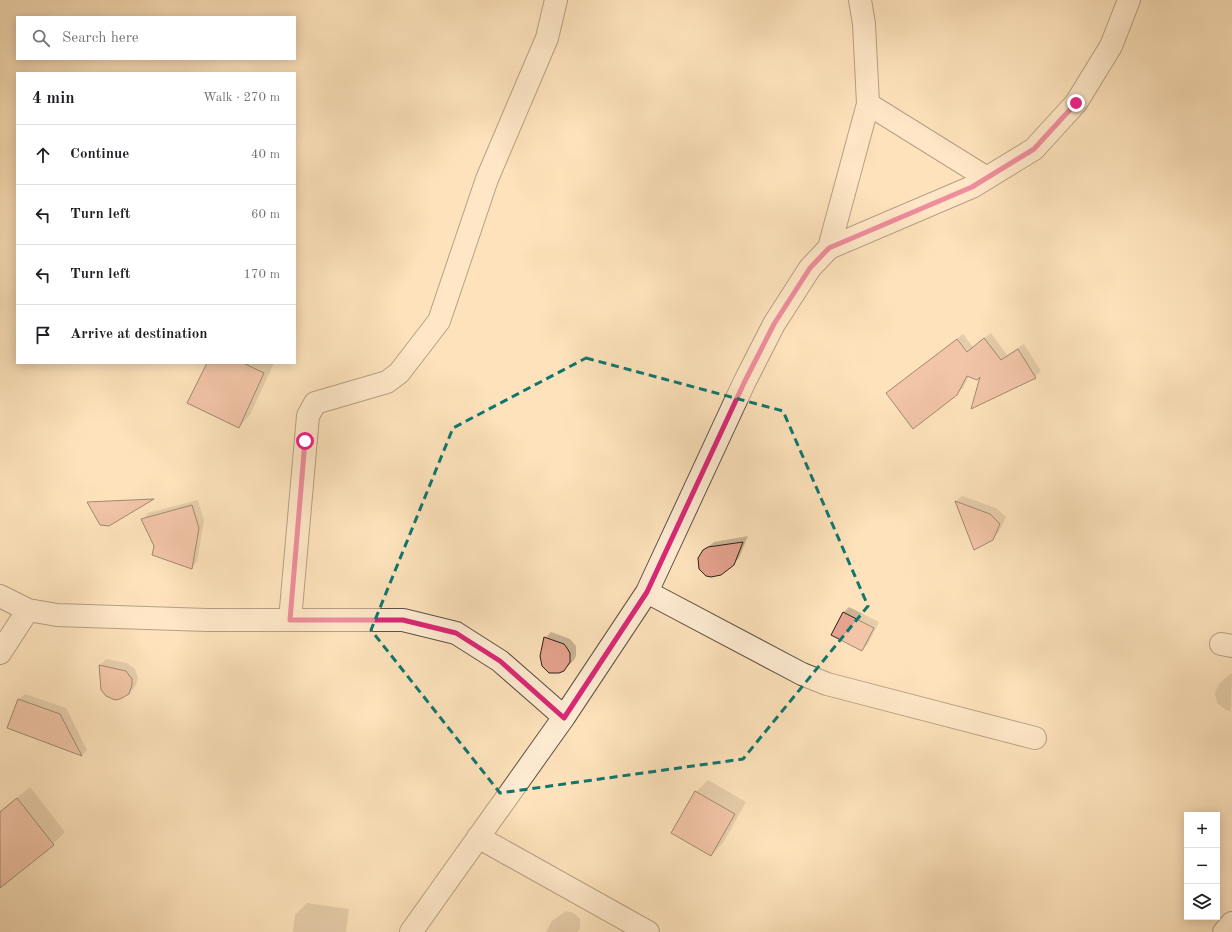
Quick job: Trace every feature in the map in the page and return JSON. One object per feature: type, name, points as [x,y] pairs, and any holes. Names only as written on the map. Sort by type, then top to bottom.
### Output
[{"type":"street","points":[[290,620],[308,416],[314,403],[387,382],[399,373],[440,321],[487,179],[547,38],[556,0]]},
{"type":"street","points":[[829,248],[868,104],[864,24],[860,0]]},
{"type":"street","points":[[411,932],[564,718],[647,592],[744,383],[774,324],[810,268],[829,248],[972,187],[1034,149],[1076,103],[1111,46],[1129,0]]},
{"type":"street","points":[[868,104],[987,178]]},
{"type":"street","points":[[647,592],[802,674],[827,684],[1035,738]]},
{"type":"street","points":[[0,596],[28,610],[57,615],[207,620],[403,620],[456,633],[500,661],[564,718]]},
{"type":"street","points":[[0,653],[28,610]]},
{"type":"street","points":[[478,837],[648,932]]},
{"type":"street","points":[[1224,932],[1232,923]]},
{"type":"highlighted area","points":[[586,358],[783,411],[868,606],[743,759],[500,793],[371,630],[453,428]]},
{"type":"building","points":[[984,338],[1001,360],[1018,349],[1036,378],[971,409],[980,377],[977,380],[967,376],[957,395],[913,429],[886,393],[957,339],[967,352]]},
{"type":"building","points":[[206,364],[245,364],[264,373],[239,428],[187,403]]},
{"type":"building","points":[[154,499],[109,526],[100,525],[87,502]]},
{"type":"building","points":[[955,501],[990,514],[1000,524],[993,540],[974,550]]},
{"type":"building","points":[[192,505],[199,528],[192,569],[152,555],[154,546],[141,519]]},
{"type":"building","points":[[743,542],[734,565],[721,575],[711,577],[706,576],[699,569],[698,558],[703,550],[708,547]]},
{"type":"building","points":[[843,612],[874,628],[862,651],[831,635]]},
{"type":"building","points":[[544,637],[564,644],[570,653],[570,662],[564,671],[559,673],[549,673],[542,666],[540,656]]},
{"type":"building","points":[[99,665],[126,671],[132,679],[129,694],[115,700],[106,696],[101,690]]},
{"type":"building","points":[[18,699],[60,714],[82,756],[7,728]]},
{"type":"building","points":[[695,791],[735,814],[711,856],[671,833]]},
{"type":"building","points":[[17,798],[54,845],[0,888],[0,812]]},
{"type":"route","points":[[305,441],[290,620],[403,620],[456,633],[500,661],[564,718],[647,592],[744,383],[774,324],[810,268],[829,248],[972,187],[1034,149],[1076,103]]}]
